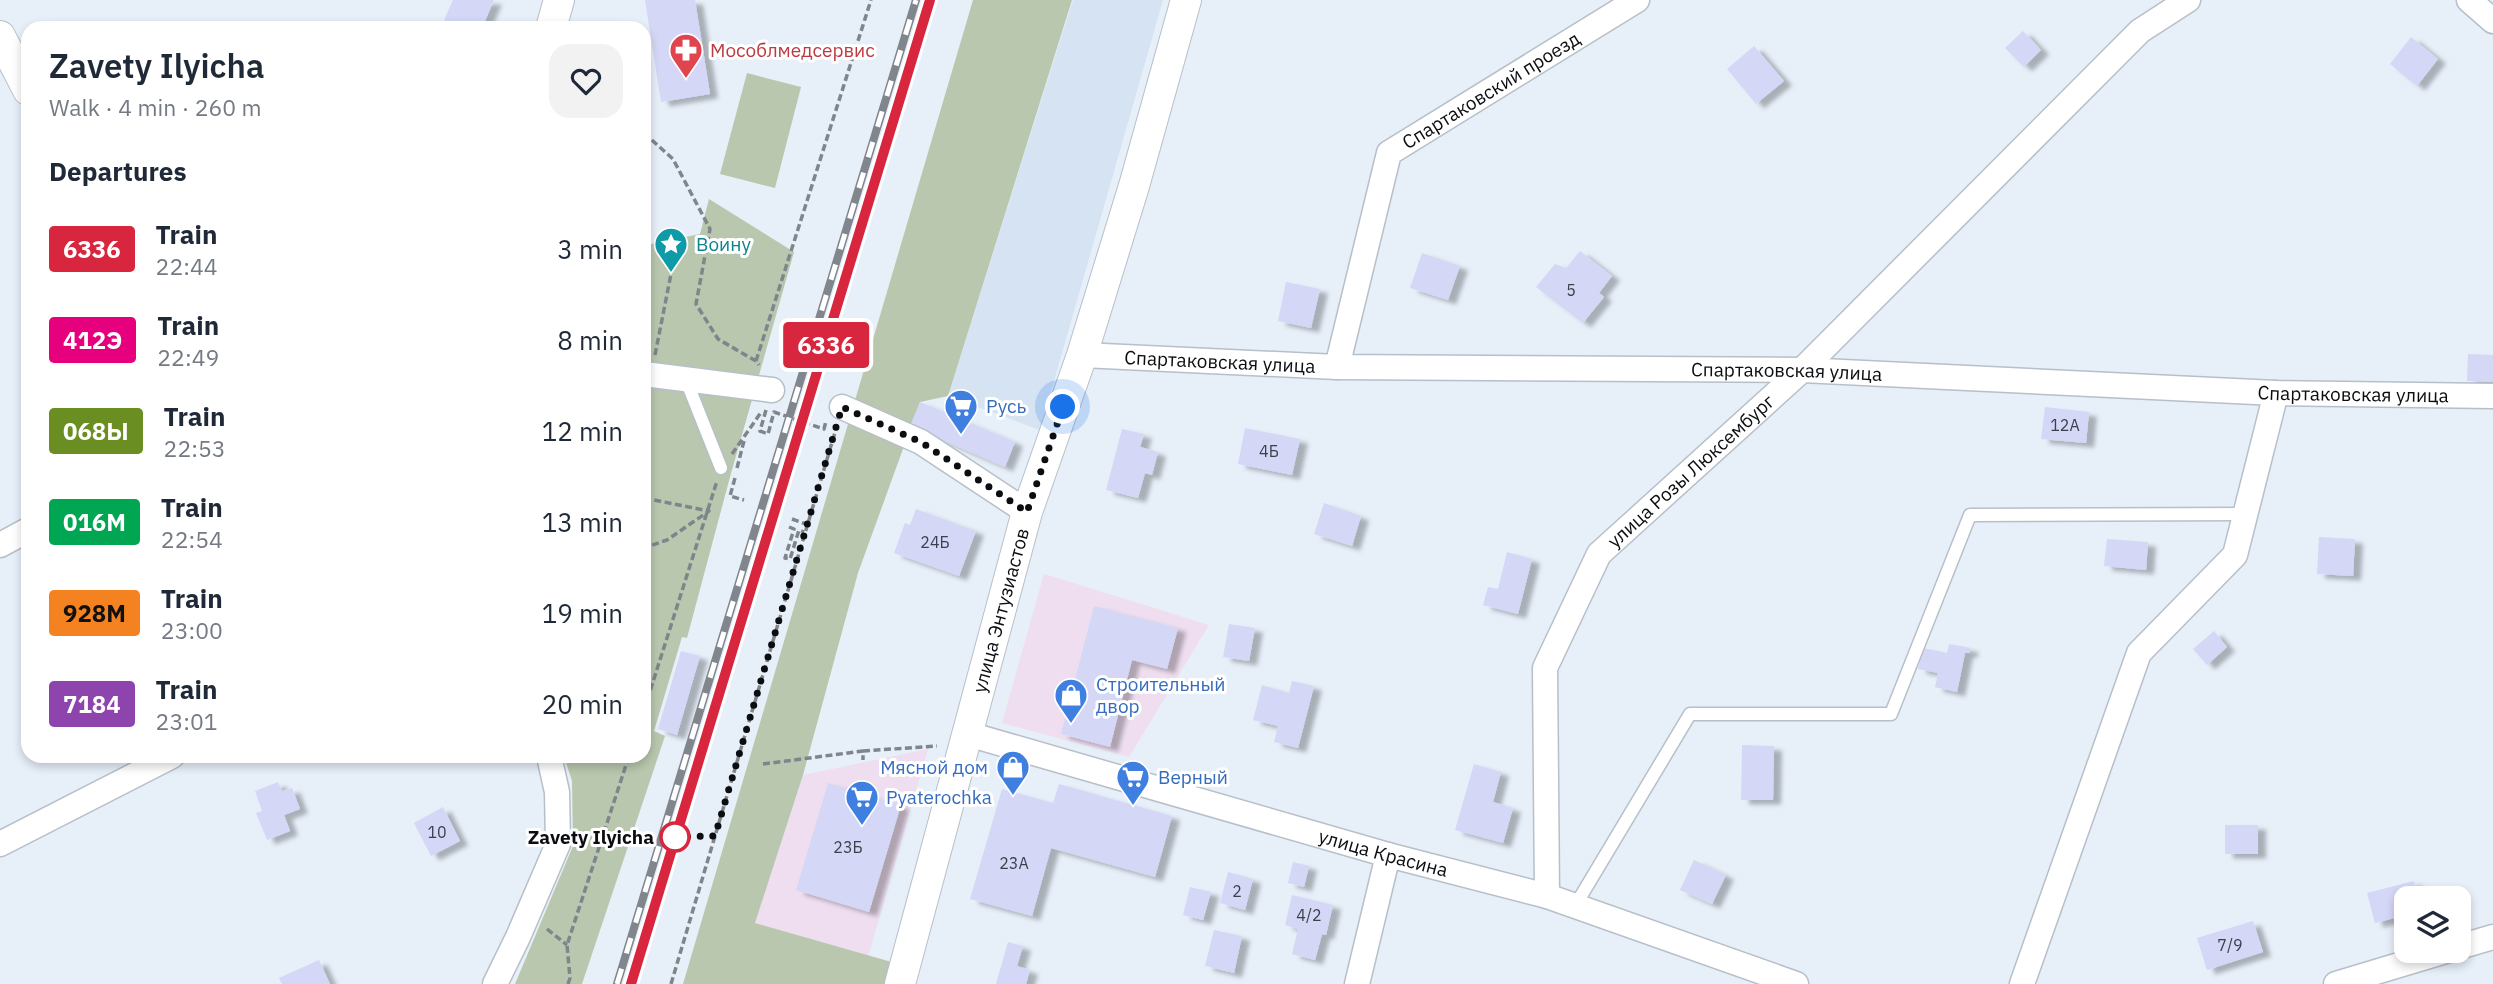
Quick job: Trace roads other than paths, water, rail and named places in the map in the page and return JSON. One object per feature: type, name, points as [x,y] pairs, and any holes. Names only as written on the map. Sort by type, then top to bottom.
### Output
[{"type":"street","points":[[553,21],[559,0]]},
{"type":"street","name":"улица Энтузиастов","points":[[900,984],[1027,512],[1082,355],[1134,186],[1186,0]]},
{"type":"street","name":"Спартаковский проезд","points":[[1337,367],[1390,153],[1637,0]]},
{"type":"street","name":"улица Розы Люксембург","points":[[1547,896],[1545,668],[1599,554],[1802,370],[2140,31],[2188,0]]},
{"type":"street","points":[[2469,0],[2493,21]]},
{"type":"street","points":[[0,36],[21,76]]},
{"type":"street","name":"Спартаковская улица","points":[[1082,355],[1337,367],[1802,370],[2276,393],[2493,396]]},
{"type":"street","points":[[651,375],[772,390]]},
{"type":"street","points":[[2022,984],[2139,653],[2235,555],[2276,393]]},
{"type":"street","points":[[842,407],[921,442],[1027,512]]},
{"type":"street","points":[[0,545],[21,534]]},
{"type":"street","name":"улица Красина","points":[[967,739],[1547,896],[1796,984]]},
{"type":"street","points":[[0,844],[158,763]]},
{"type":"street","points":[[495,984],[558,844],[557,792],[551,763]]},
{"type":"street","points":[[1357,984],[1388,855]]},
{"type":"street","points":[[2471,943],[2493,937]]},
{"type":"street","points":[[2336,984],[2406,963]]},
{"type":"lane","points":[[686,380],[721,468]]},
{"type":"lane","points":[[1576,906],[1690,715],[1891,715],[1970,515],[2246,514]]},
{"type":"railway","points":[[617,984],[916,0]]},
{"type":"railway","points":[[631,984],[930,0]]},
{"type":"train","name":"6336","points":[[631,984],[930,0]]},
{"type":"place","name":"Мособлмедсервис","points":[[686,80]]},
{"type":"place","name":"Воину","points":[[671,274]]},
{"type":"place","name":"Русь","points":[[961,436]]},
{"type":"place","name":"Строительный двор","points":[[1071,725]]},
{"type":"place","name":"Мясной дом","points":[[1013,797]]},
{"type":"place","name":"Верный","points":[[1133,807]]},
{"type":"place","name":"Pyaterochka","points":[[862,827]]},
{"type":"place","name":"Zavety Ilyicha","points":[[675,837]]}]
